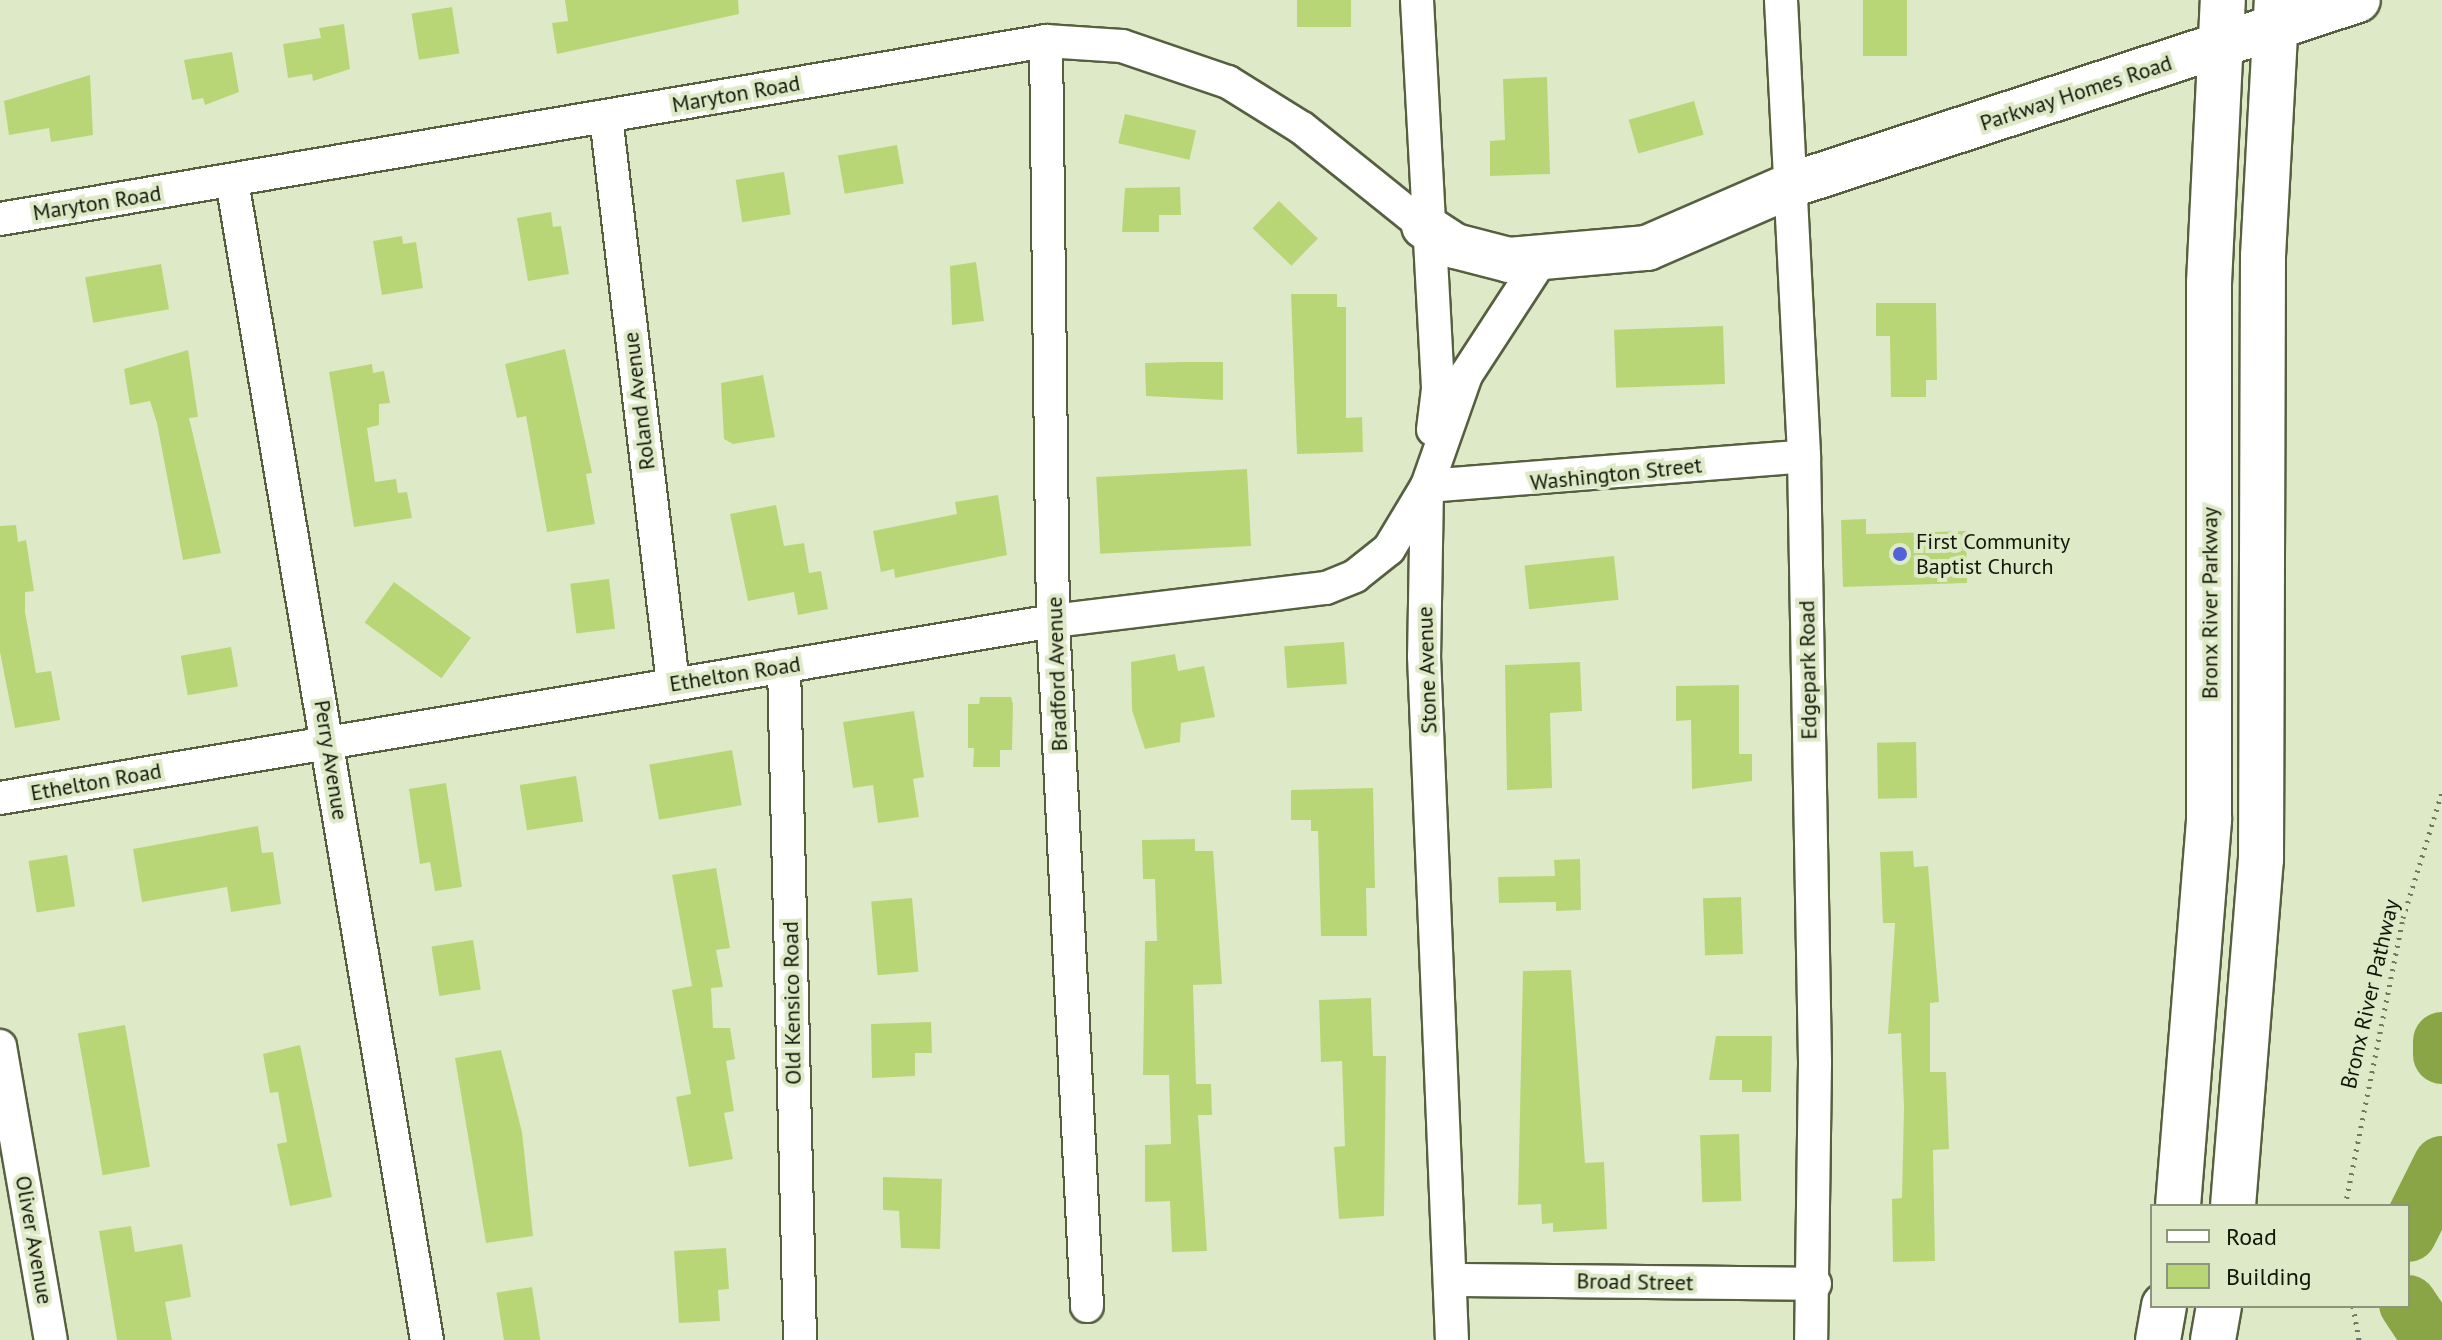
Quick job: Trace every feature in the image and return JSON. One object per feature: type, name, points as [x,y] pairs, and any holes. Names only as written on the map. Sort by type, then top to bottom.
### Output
[{"type":"main road","name":"Bronx River Parkway","points":[[2178,1204],[2209,820],[2209,268],[2223,0]]},
{"type":"main road","name":"Parkway Homes Road","points":[[1424,226],[1455,246],[1541,260],[1647,248],[1794,184],[2219,47],[2276,14],[2358,0]]},
{"type":"main road","points":[[2233,1204],[2261,860],[2262,296],[2276,14]]},
{"type":"main road","points":[[2158,1340],[2164,1308]]},
{"type":"main road","points":[[2213,1340],[2219,1308]]},
{"type":"street","name":"Stone Avenue","points":[[1417,0],[1424,226],[1438,389],[1427,486],[1424,656],[1454,1280],[1452,1340]]},
{"type":"street","name":"Edgepark Road","points":[[1781,0],[1794,184],[1804,456],[1815,1284],[1811,1340]]},
{"type":"street","name":"Maryton Road","points":[[0,219],[1046,41],[1122,46],[1228,82],[1302,128],[1424,226]]},
{"type":"street","name":"Bradford Avenue","points":[[1046,41],[1053,621],[1087,1306]]},
{"type":"street","name":"Roland Avenue","points":[[606,117],[673,684]]},
{"type":"street","name":"Perry Avenue","points":[[232,181],[329,743],[427,1340]]},
{"type":"street","points":[[1427,486],[1466,375],[1541,260]]},
{"type":"street","name":"Washington Street","points":[[1427,486],[1804,456]]},
{"type":"street","name":"Ethelton Road","points":[[0,798],[1053,621],[1326,588],[1355,576],[1389,549],[1427,486]]},
{"type":"street","name":"Old Kensico Road","points":[[784,666],[800,1340]]},
{"type":"street","name":"Oliver Avenue","points":[[0,1046],[51,1340]]},
{"type":"street","name":"Broad Street","points":[[1454,1280],[1815,1284]]},
{"type":"path","name":"Bronx River Pathway","points":[[2345,1204],[2403,918],[2442,792]]},
{"type":"path","points":[[2353,1308],[2359,1340]]},
{"type":"building","points":[[565,0],[738,0],[739,14],[557,54],[552,23],[568,21]]},
{"type":"building","points":[[1297,0],[1351,0],[1351,27],[1297,27]]},
{"type":"building","points":[[1863,0],[1907,0],[1907,56],[1863,56]]},
{"type":"building","points":[[452,7],[459,53],[419,60],[412,13]]},
{"type":"building","points":[[344,24],[350,69],[313,81],[312,74],[288,78],[283,44],[321,38],[319,28]]},
{"type":"building","points":[[232,52],[239,92],[205,105],[203,98],[192,100],[184,60]]},
{"type":"building","points":[[90,75],[93,135],[51,142],[49,128],[9,135],[4,101]]},
{"type":"building","points":[[1547,77],[1550,174],[1490,176],[1490,141],[1505,140],[1503,79]]},
{"type":"building","points":[[1694,101],[1704,135],[1638,153],[1629,120]]},
{"type":"building","points":[[1125,114],[1196,130],[1189,160],[1118,143]]},
{"type":"building","points":[[897,145],[904,183],[845,194],[838,155]]},
{"type":"building","points":[[784,172],[791,214],[742,222],[736,180]]},
{"type":"building","points":[[1180,187],[1181,215],[1159,215],[1159,232],[1122,232],[1125,188]]},
{"type":"building","points":[[1279,201],[1318,239],[1291,266],[1253,228]]},
{"type":"building","points":[[551,212],[553,227],[561,226],[569,274],[528,281],[517,218]]},
{"type":"building","points":[[402,236],[403,244],[416,242],[423,288],[382,295],[373,241]]},
{"type":"building","points":[[976,262],[984,321],[952,325],[950,266]]},
{"type":"building","points":[[161,264],[169,309],[93,323],[85,277]]},
{"type":"building","points":[[1291,294],[1337,294],[1337,307],[1346,307],[1346,418],[1362,417],[1363,452],[1297,454]]},
{"type":"building","points":[[1876,303],[1936,303],[1937,380],[1926,380],[1926,397],[1891,397],[1890,336],[1876,336]]},
{"type":"building","points":[[1723,326],[1725,384],[1616,388],[1614,330]]},
{"type":"building","points":[[565,349],[592,473],[586,474],[595,524],[547,532],[526,416],[517,418],[505,364]]},
{"type":"building","points":[[188,350],[198,417],[189,418],[221,553],[183,560],[157,423],[150,401],[130,405],[124,369]]},
{"type":"building","points":[[1223,362],[1223,400],[1146,396],[1145,363]]},
{"type":"building","points":[[372,364],[373,373],[384,371],[390,403],[379,404],[379,425],[367,428],[375,482],[396,479],[398,493],[407,492],[412,518],[354,527],[329,372]]},
{"type":"building","points":[[763,375],[775,437],[733,444],[724,439],[721,383]]},
{"type":"building","points":[[1247,469],[1251,546],[1100,554],[1096,477]]},
{"type":"building","points":[[998,495],[1007,555],[895,578],[894,569],[881,572],[873,531],[957,514],[955,502]]},
{"type":"building","points":[[776,505],[784,546],[804,543],[809,573],[821,571],[828,609],[798,615],[794,592],[748,601],[730,514]]},
{"type":"building","points":[[1866,519],[1866,534],[1966,531],[1967,583],[1843,587],[1841,520]]},
{"type":"building","points":[[16,525],[18,542],[26,540],[34,591],[25,592],[25,612],[36,673],[51,671],[60,720],[15,728],[0,652],[0,526]]},
{"type":"building","points":[[1614,556],[1619,600],[1529,609],[1524,565]]},
{"type":"building","points":[[609,579],[615,629],[576,633],[570,584]]},
{"type":"building","points":[[394,582],[471,638],[441,678],[365,622]]},
{"type":"building","points":[[1344,642],[1347,684],[1287,688],[1284,646]]},
{"type":"building","points":[[231,647],[238,686],[188,695],[181,656]]},
{"type":"building","points":[[1175,654],[1178,671],[1204,666],[1215,717],[1181,723],[1180,742],[1145,749],[1132,710],[1131,662]]},
{"type":"building","points":[[1580,662],[1582,711],[1550,713],[1552,788],[1507,790],[1505,665]]},
{"type":"building","points":[[1739,685],[1739,754],[1752,754],[1752,781],[1692,789],[1691,720],[1676,721],[1676,686]]},
{"type":"building","points":[[980,697],[1011,697],[1013,704],[1012,750],[1000,750],[1000,767],[973,767],[974,748],[968,748],[968,704],[979,704]]},
{"type":"building","points":[[914,711],[924,777],[913,779],[919,817],[878,823],[873,785],[853,788],[843,722]]},
{"type":"building","points":[[1916,742],[1917,798],[1878,799],[1877,743]]},
{"type":"building","points":[[732,750],[742,805],[659,820],[649,765]]},
{"type":"building","points":[[576,776],[583,821],[527,830],[520,785]]},
{"type":"building","points":[[446,783],[462,887],[435,891],[430,862],[420,864],[409,789]]},
{"type":"building","points":[[1373,788],[1375,888],[1366,888],[1367,936],[1321,936],[1318,831],[1311,831],[1311,820],[1291,820],[1291,790]]},
{"type":"building","points":[[258,826],[262,853],[273,852],[281,904],[231,912],[227,887],[142,902],[133,849]]},
{"type":"building","points":[[1195,839],[1195,851],[1213,851],[1222,984],[1193,985],[1196,1084],[1211,1084],[1212,1115],[1198,1115],[1207,1251],[1172,1252],[1170,1201],[1145,1202],[1145,1145],[1171,1144],[1169,1075],[1143,1075],[1145,941],[1157,941],[1155,879],[1143,879],[1142,840]]},
{"type":"building","points":[[1913,851],[1914,867],[1928,866],[1939,1002],[1930,1003],[1930,1072],[1946,1072],[1949,1149],[1933,1150],[1935,1261],[1893,1262],[1892,1199],[1902,1198],[1904,1108],[1901,1033],[1888,1034],[1895,923],[1883,923],[1880,852]]},
{"type":"building","points":[[67,855],[75,906],[37,912],[28,861]]},
{"type":"building","points":[[1580,859],[1581,910],[1556,911],[1556,902],[1499,903],[1498,877],[1555,876],[1554,860]]},
{"type":"building","points":[[716,868],[730,948],[716,950],[723,987],[711,988],[713,1028],[730,1028],[735,1059],[726,1061],[734,1111],[724,1113],[733,1159],[689,1167],[676,1097],[691,1094],[672,990],[692,986],[672,875]]},
{"type":"building","points":[[1741,897],[1743,954],[1705,955],[1703,898]]},
{"type":"building","points":[[912,898],[918,972],[878,975],[871,902]]},
{"type":"building","points":[[473,940],[481,989],[439,996],[432,947]]},
{"type":"building","points":[[1571,970],[1585,1163],[1604,1162],[1607,1229],[1553,1232],[1553,1223],[1542,1224],[1541,1204],[1518,1205],[1523,971]]},
{"type":"building","points":[[1371,998],[1373,1056],[1386,1056],[1384,1216],[1339,1219],[1334,1147],[1345,1146],[1342,1061],[1321,1062],[1319,1000]]},
{"type":"building","points":[[931,1022],[932,1053],[915,1053],[915,1076],[872,1078],[871,1024]]},
{"type":"building","points":[[125,1025],[150,1167],[103,1175],[78,1033]]},
{"type":"building","points":[[1716,1036],[1772,1036],[1771,1092],[1742,1092],[1742,1080],[1709,1080]]},
{"type":"building","points":[[300,1045],[332,1197],[290,1206],[277,1144],[287,1142],[278,1092],[270,1093],[263,1054]]},
{"type":"building","points":[[501,1050],[522,1132],[533,1236],[486,1243],[455,1058]]},
{"type":"building","points":[[1739,1134],[1741,1201],[1702,1202],[1700,1135]]},
{"type":"building","points":[[883,1177],[942,1179],[940,1249],[901,1248],[899,1211],[883,1210]]},
{"type":"building","points":[[131,1226],[135,1252],[182,1244],[191,1297],[165,1302],[172,1340],[117,1340],[99,1231]]},
{"type":"building","points":[[726,1248],[729,1289],[718,1290],[720,1321],[679,1323],[674,1251]]},
{"type":"building","points":[[532,1287],[540,1340],[504,1340],[496,1293]]},
{"type":"waterway","points":[[2442,1041],[2442,1055]]},
{"type":"waterway","points":[[2410,1229],[2442,1165]]},
{"type":"waterway","points":[[2410,1307],[2432,1340]]},
{"type":"place","name":"First Community Baptist Church","points":[[1900,554]]}]
